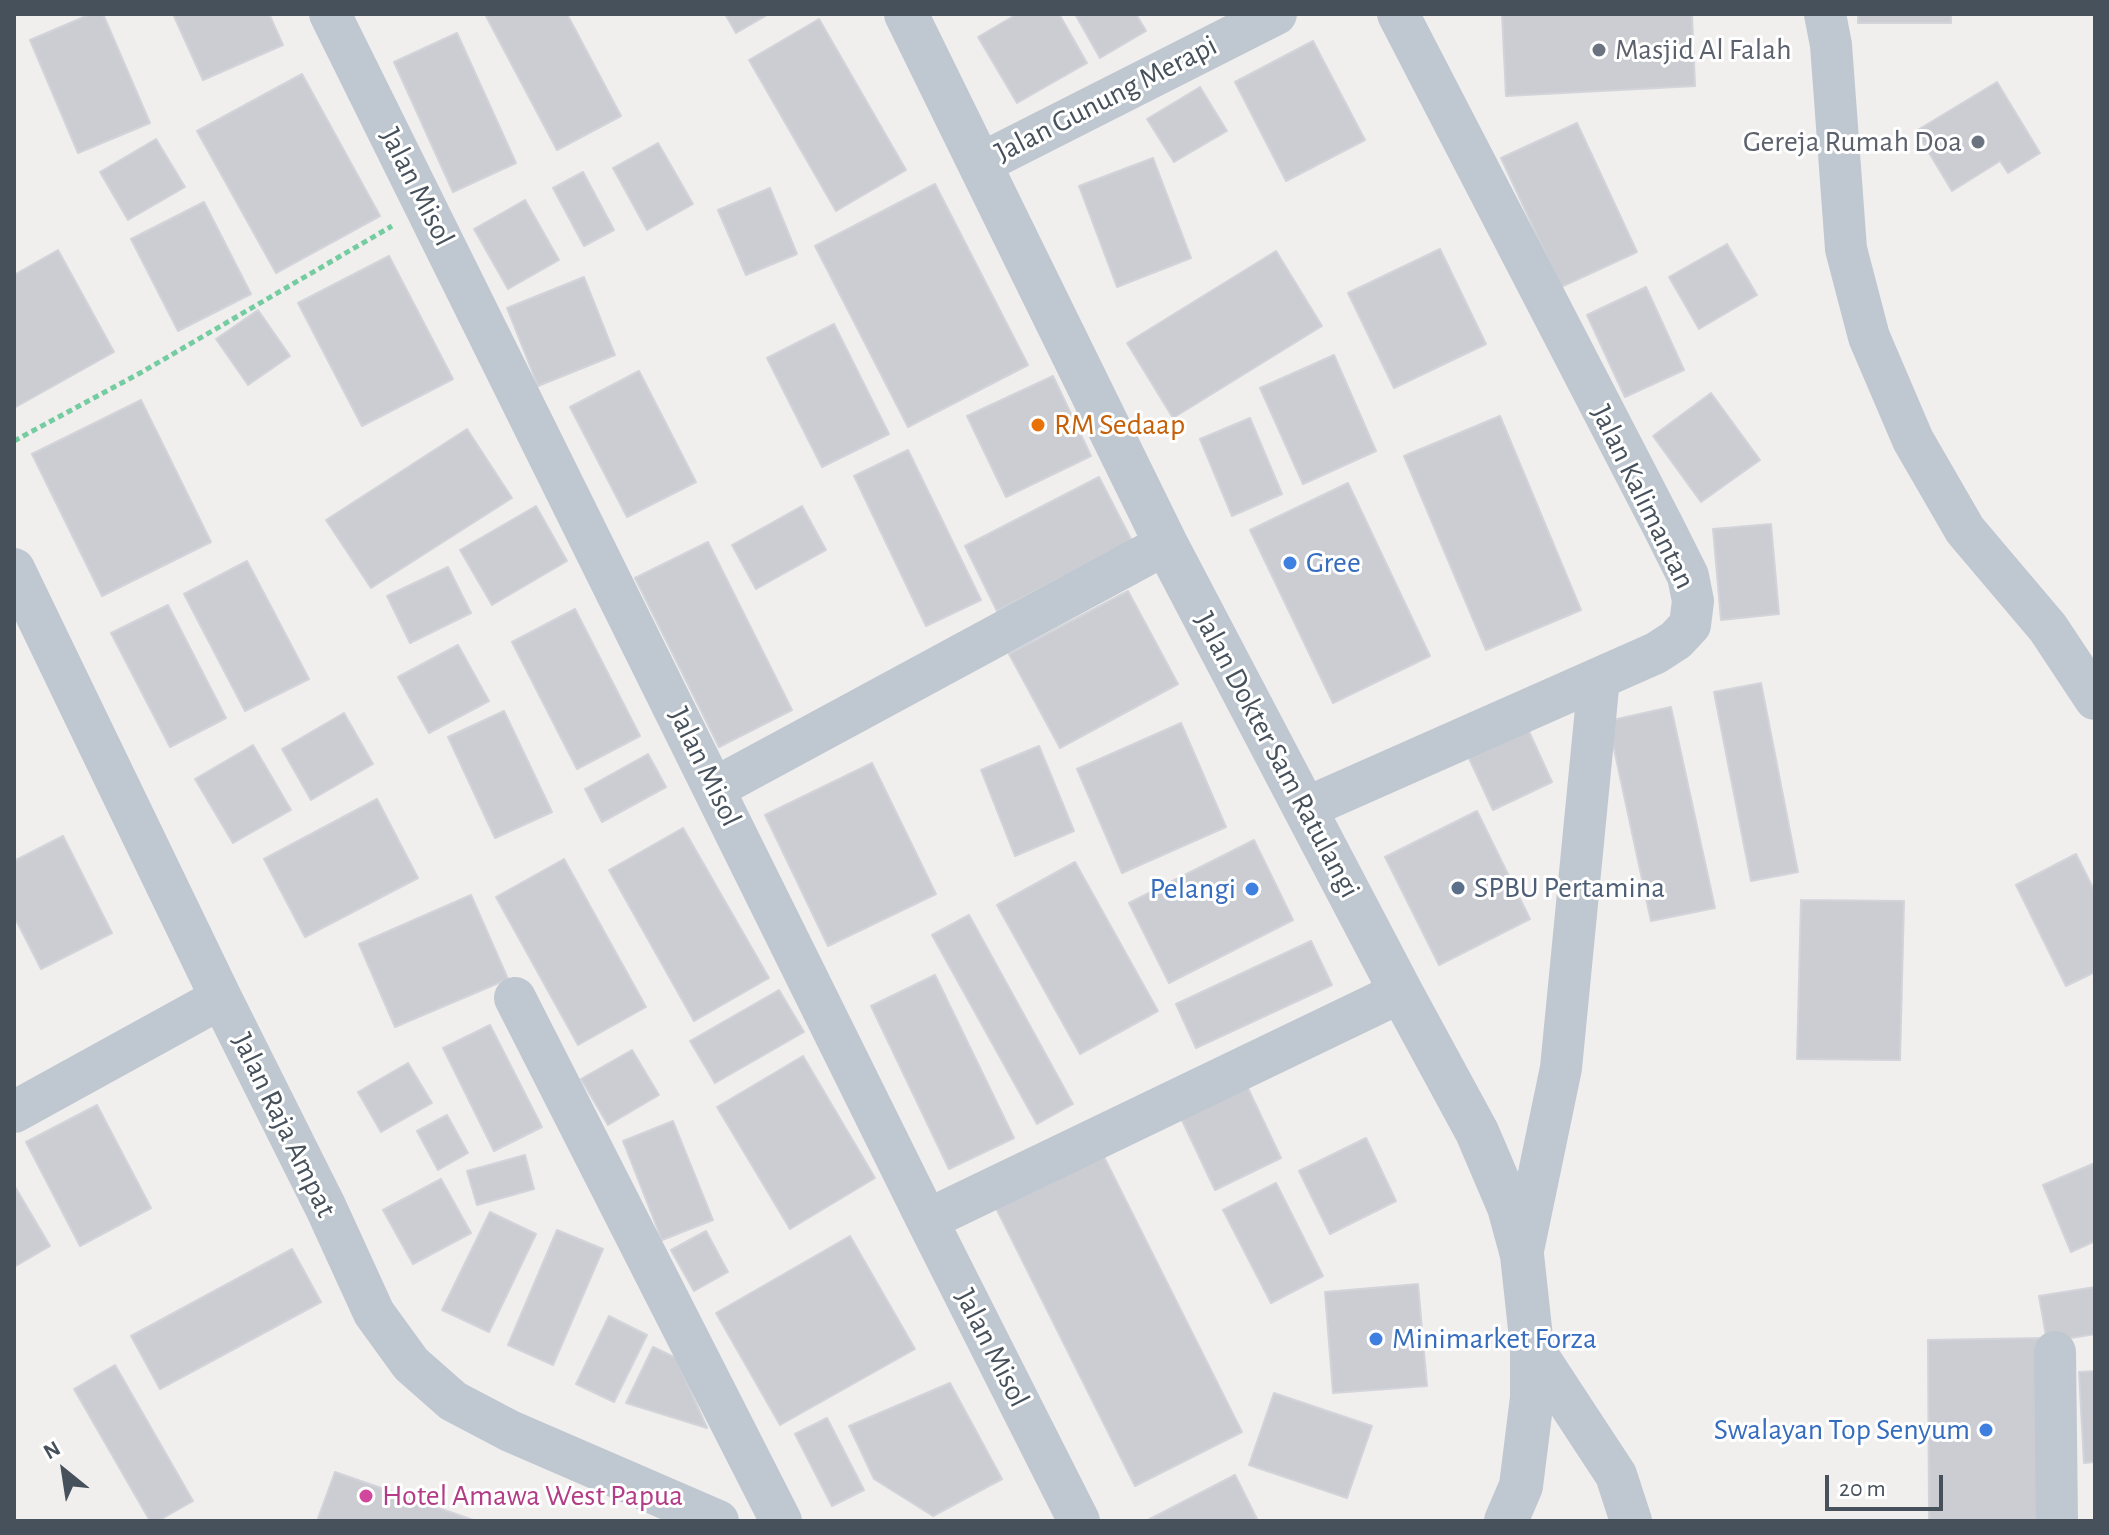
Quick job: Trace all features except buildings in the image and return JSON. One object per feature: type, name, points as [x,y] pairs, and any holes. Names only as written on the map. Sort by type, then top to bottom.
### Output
[{"type":"street","name":"Jalan Misol","points":[[330,14],[1079,1521]]},
{"type":"street","name":"Jalan Dokter Sam Ratulangi","points":[[906,14],[1166,544],[1477,1132],[1509,1207],[1522,1255],[1532,1347],[1532,1398],[1521,1486],[1506,1521]]},
{"type":"street","name":"Jalan Gunung Merapi","points":[[980,164],[1276,14]]},
{"type":"street","name":"Jalan Kalimantan","points":[[1398,14],[1688,576],[1693,601],[1690,625],[1656,653],[1599,678]]},
{"type":"street","points":[[1825,14],[1831,45],[1846,249],[1869,337],[1913,440],[1965,530],[2048,628],[2095,699]]},
{"type":"street","points":[[715,788],[1166,544]]},
{"type":"street","name":"Jalan Raja Ampat","points":[[14,569],[374,1313],[411,1364],[453,1401],[510,1431],[718,1521]]},
{"type":"street","points":[[1306,808],[1599,678],[1561,1068],[1522,1255]]},
{"type":"street","points":[[927,1220],[1401,992]]},
{"type":"street","points":[[14,1112],[221,998]]},
{"type":"street","points":[[515,998],[781,1521]]},
{"type":"street","points":[[1532,1347],[1616,1475],[1631,1521]]},
{"type":"street","points":[[2055,1352],[2057,1521]]},
{"type":"path","points":[[14,441],[142,372],[427,205]]},
{"type":"place","name":"Masjid Al Falah","points":[[1599,50]]},
{"type":"place","name":"Gereja Rumah Doa","points":[[1978,142]]},
{"type":"place","name":"RM Sedaap","points":[[1038,425]]},
{"type":"place","name":"Gree","points":[[1290,563]]},
{"type":"place","name":"SPBU Pertamina","points":[[1458,888]]},
{"type":"place","name":"Pelangi","points":[[1252,889]]},
{"type":"place","name":"Minimarket Forza","points":[[1376,1339]]},
{"type":"place","name":"Swalayan Top Senyum","points":[[1986,1430]]},
{"type":"place","name":"Hotel Amawa West Papua","points":[[366,1496]]}]
